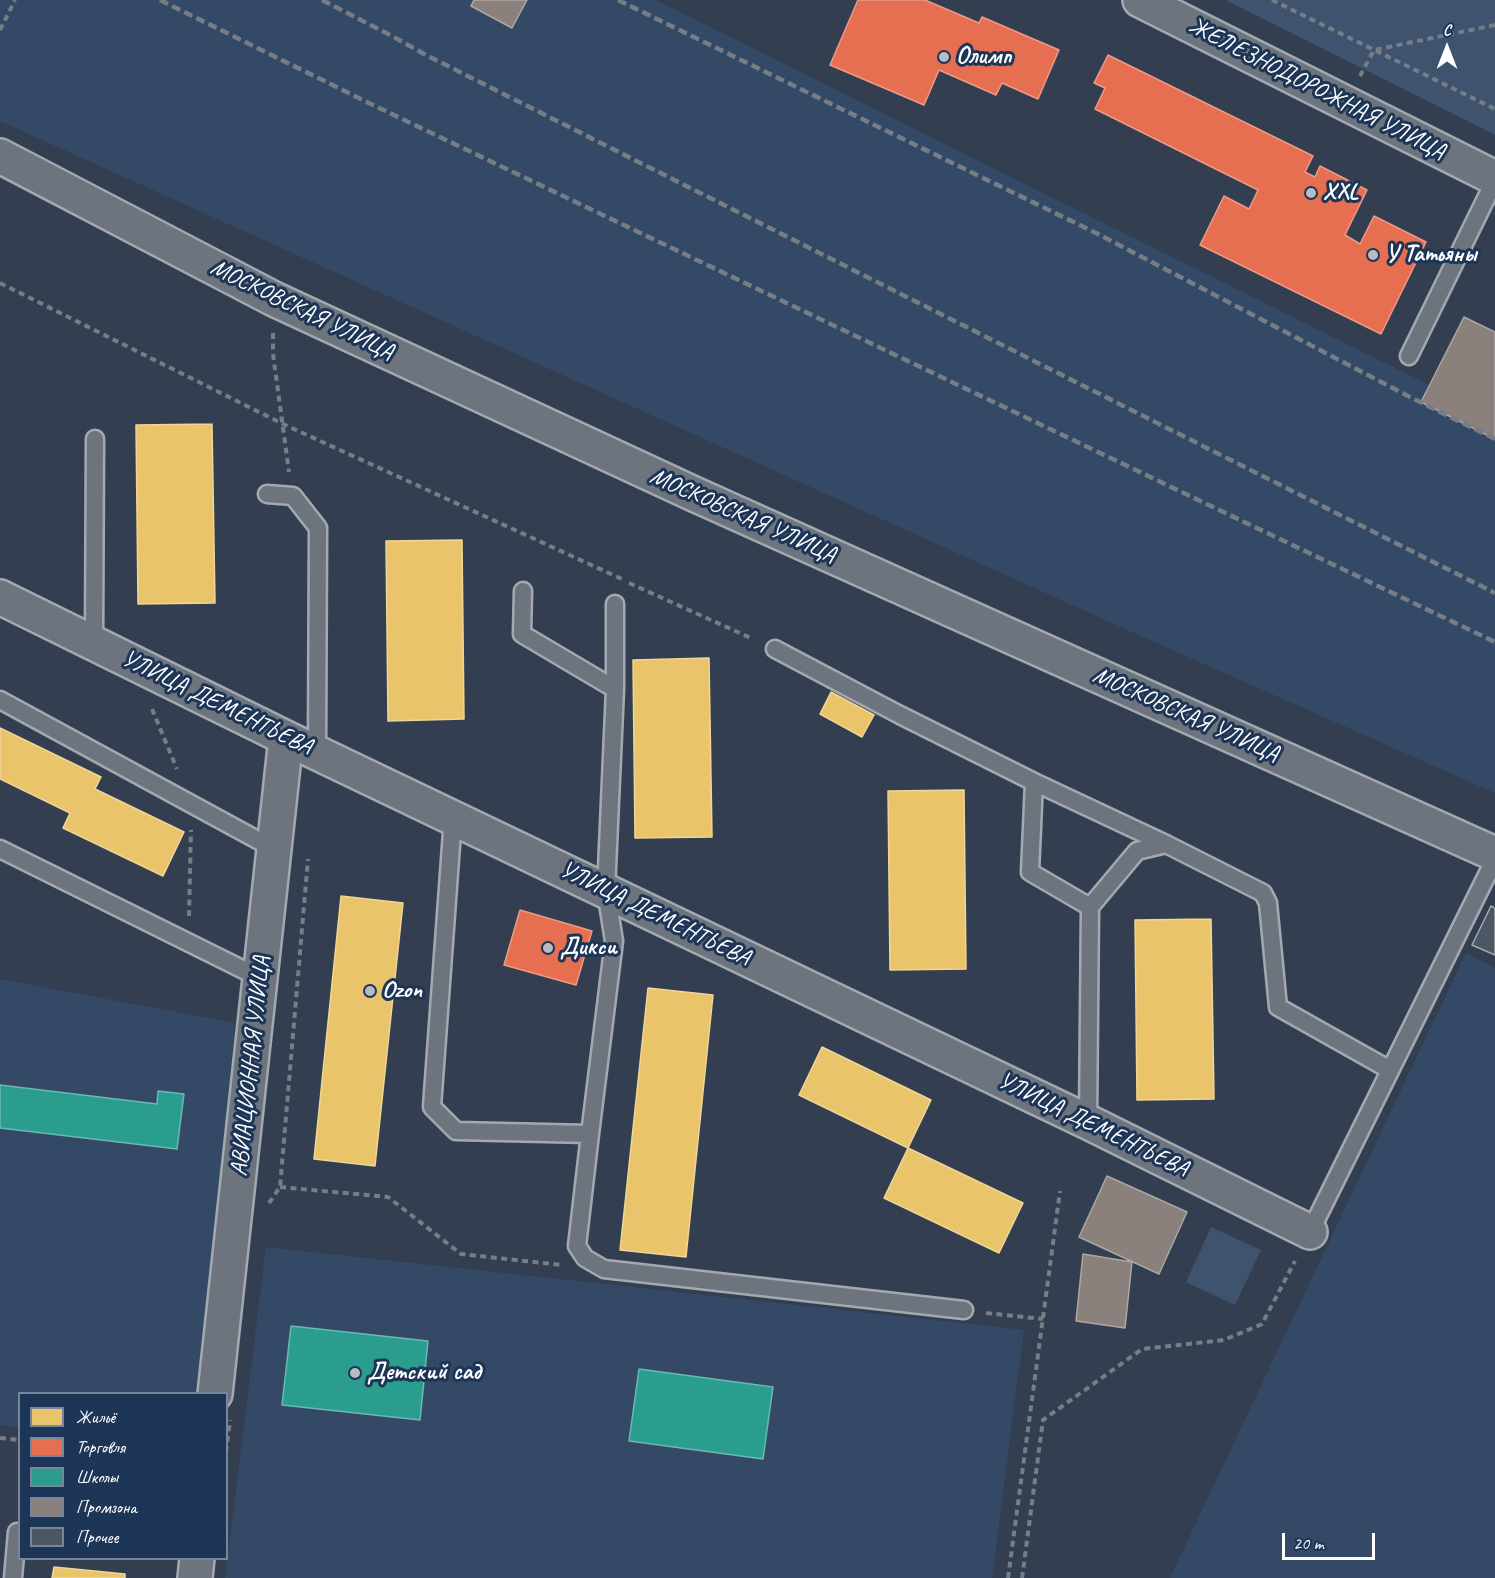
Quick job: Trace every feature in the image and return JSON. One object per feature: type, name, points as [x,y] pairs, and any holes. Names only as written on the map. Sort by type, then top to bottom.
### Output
[{"type":"street","name":"ЖЕЛЕЗНОДОРОЖНАЯ УЛИЦА","points":[[1140,0],[1495,179]]},
{"type":"street","name":"МОСКОВСКАЯ УЛИЦА","points":[[0,156],[274,300],[705,499],[1495,856]]},
{"type":"street","name":"УЛИЦА ДЕМЕНТЬЕВА","points":[[0,597],[286,738],[1088,1122],[1310,1232]]},
{"type":"street","name":"АВИАЦИОННАЯ УЛИЦА","points":[[215,1392],[286,738]]},
{"type":"street","points":[[195,1578],[197,1560]]},
{"type":"lane","points":[[1408,357],[1495,179]]},
{"type":"lane","points":[[94,439],[94,643]]},
{"type":"lane","points":[[267,494],[293,496],[318,528],[317,752]]},
{"type":"lane","points":[[523,591],[522,634],[615,689]]},
{"type":"lane","points":[[615,603],[615,689],[606,891],[614,941],[577,1246],[585,1258],[604,1269],[964,1310]]},
{"type":"lane","points":[[775,649],[900,716],[1263,893],[1268,903],[1278,1007],[1390,1070]]},
{"type":"lane","points":[[0,700],[274,849]]},
{"type":"lane","points":[[1034,782],[1030,872],[1090,907]]},
{"type":"lane","points":[[453,818],[432,1107],[456,1131],[590,1134]]},
{"type":"lane","points":[[1088,1122],[1090,907],[1137,850],[1166,844]]},
{"type":"lane","points":[[0,849],[260,978]]},
{"type":"lane","points":[[1310,1232],[1495,856]]},
{"type":"lane","points":[[0,1530],[18,1532],[13,1578]]},
{"type":"path","points":[[0,30],[15,0]]},
{"type":"path","points":[[1272,0],[1495,109]]},
{"type":"path","points":[[1374,50],[1495,26]]},
{"type":"path","points":[[1360,77],[1374,50]]},
{"type":"path","points":[[0,283],[283,424],[775,649]]},
{"type":"path","points":[[274,300],[273,354],[293,496]]},
{"type":"path","points":[[280,1187],[388,1197],[461,1254],[604,1269]]},
{"type":"path","points":[[1008,1578],[1060,1191]]},
{"type":"path","points":[[1022,1578],[1043,1420],[1142,1349],[1224,1340],[1262,1324],[1310,1232]]},
{"type":"path","points":[[964,1310],[1043,1319]]},
{"type":"path","points":[[0,1438],[18,1440]]},
{"type":"shaded area","points":[[0,0],[656,0],[1495,418],[1495,793],[1123,628],[0,121]]},
{"type":"shaded area","points":[[1225,0],[1495,0],[1495,135]]},
{"type":"shaded area","points":[[1466,953],[1495,968],[1495,1578],[1170,1578]]},
{"type":"shaded area","points":[[0,979],[235,1023],[201,1392],[18,1392],[18,1428],[0,1425]]},
{"type":"shaded area","points":[[1211,1227],[1261,1250],[1235,1305],[1186,1282]]},
{"type":"shaded area","points":[[266,1247],[1024,1330],[992,1578],[225,1578]]},
{"type":"building: Жильё","points":[[212,424],[215,603],[138,604],[136,425]]},
{"type":"building: Жильё","points":[[462,540],[464,719],[388,721],[386,541]]},
{"type":"building: Жильё","points":[[709,658],[712,837],[635,838],[633,660]]},
{"type":"building: Жильё","points":[[831,692],[874,715],[862,737],[820,714]]},
{"type":"building: Жильё","points":[[0,728],[101,777],[95,789],[184,832],[163,876],[63,828],[70,813],[0,779]]},
{"type":"building: Жильё","points":[[964,790],[966,969],[890,970],[888,791]]},
{"type":"building: Жильё","points":[[341,896],[403,903],[375,1166],[314,1159]]},
{"type":"building: Жильё","points":[[1211,919],[1214,1099],[1137,1100],[1135,920]]},
{"type":"building: Жильё","points":[[648,988],[713,995],[686,1257],[620,1250]]},
{"type":"building: Жильё","points":[[822,1047],[931,1100],[908,1148],[799,1095]]},
{"type":"building: Жильё","points":[[908,1148],[1023,1203],[999,1253],[884,1198]]},
{"type":"building: Жильё","points":[[54,1567],[125,1574],[125,1578],[52,1578]]},
{"type":"building: Торговля","name":"Олимп","points":[[858,0],[925,0],[979,23],[982,17],[1059,50],[1038,99],[1002,83],[996,95],[939,70],[924,105],[830,65]]},
{"type":"building: Торговля","name":"XXL","points":[[1108,55],[1313,156],[1305,172],[1315,177],[1320,166],[1367,190],[1345,235],[1360,244],[1374,216],[1426,242],[1381,334],[1200,245],[1224,196],[1249,209],[1258,190],[1095,109],[1105,88],[1094,83]]},
{"type":"building: Торговля","name":"Дикси","points":[[520,910],[592,931],[576,985],[504,965]]},
{"type":"building: Школы","points":[[0,1085],[157,1104],[158,1091],[184,1094],[177,1149],[0,1128]]},
{"type":"building: Школы","name":"Детский сад","points":[[291,1326],[428,1341],[420,1420],[282,1405]]},
{"type":"building: Школы","points":[[639,1369],[773,1387],[763,1459],[629,1441]]},
{"type":"building: Промзона","points":[[474,0],[527,0],[512,28],[471,6]]},
{"type":"building: Промзона","points":[[1464,317],[1495,332],[1495,439],[1421,402]]},
{"type":"building: Промзона","points":[[1107,1176],[1187,1212],[1159,1274],[1079,1237]]},
{"type":"building: Промзона","points":[[1083,1254],[1132,1262],[1125,1328],[1076,1321]]},
{"type":"building: Прочее","points":[[1491,906],[1495,908],[1495,955],[1472,945]]},
{"type":"railway","points":[[160,0],[373,105],[1495,642]]},
{"type":"railway","points":[[322,0],[426,55],[1495,593]]},
{"type":"railway","points":[[618,0],[1096,233],[1495,439]]},
{"type":"place","name":"Олимп","points":[[944,57]]},
{"type":"place","name":"XXL","points":[[1311,193]]},
{"type":"place","name":"У Татьяны","points":[[1373,255]]},
{"type":"place","name":"Дикси","points":[[548,948]]},
{"type":"place","name":"Ozon","points":[[370,991]]},
{"type":"place","name":"Детский сад","points":[[355,1373]]}]
